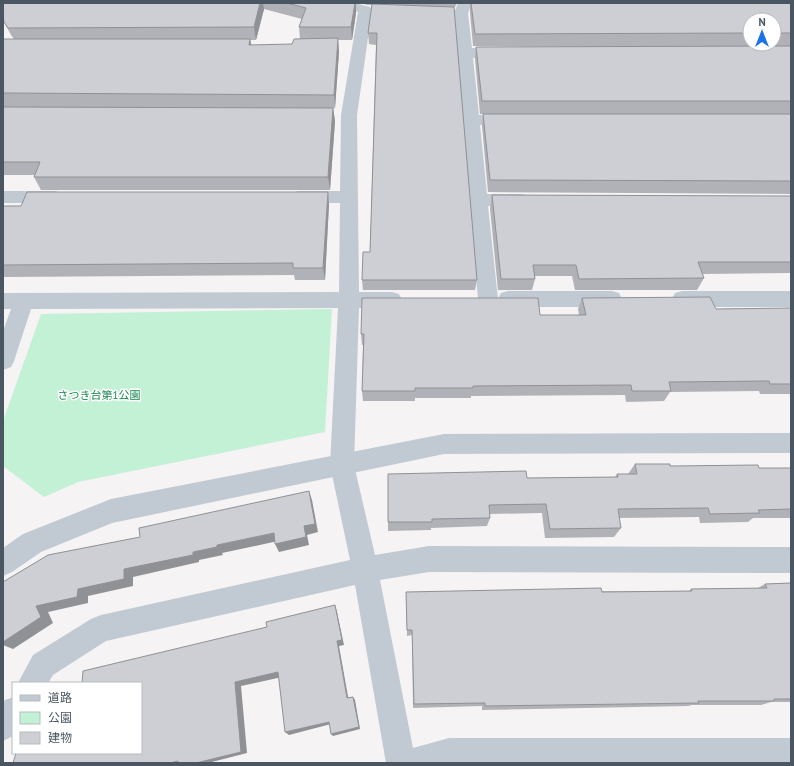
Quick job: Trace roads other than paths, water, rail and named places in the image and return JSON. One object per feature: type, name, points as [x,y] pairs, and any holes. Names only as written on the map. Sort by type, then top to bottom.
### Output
[{"type":"street","points":[[338,3],[365,10],[351,45],[341,115],[348,198],[349,301],[342,465],[365,570],[401,763]]},
{"type":"street","points":[[465,3],[461,13],[480,200],[480,299],[631,299]]},
{"type":"street","points":[[465,53],[521,53]]},
{"type":"street","points":[[472,120],[527,120]]},
{"type":"street","points":[[3,197],[74,197]]},
{"type":"street","points":[[278,197],[348,198]]},
{"type":"street","points":[[480,200],[536,200]]},
{"type":"street","points":[[663,299],[791,299]]},
{"type":"street","points":[[3,301],[410,300]]},
{"type":"street","points":[[3,362],[24,301]]},
{"type":"street","points":[[3,563],[32,543],[111,511],[444,444],[791,443]]},
{"type":"street","points":[[33,682],[43,665],[102,629],[365,570],[429,559],[791,560]]},
{"type":"street","points":[[3,726],[12,712]]},
{"type":"street","points":[[414,763],[449,753],[791,753]]},
{"type":"park label","name":"さつき台第1公園","points":[[99,395]]}]
